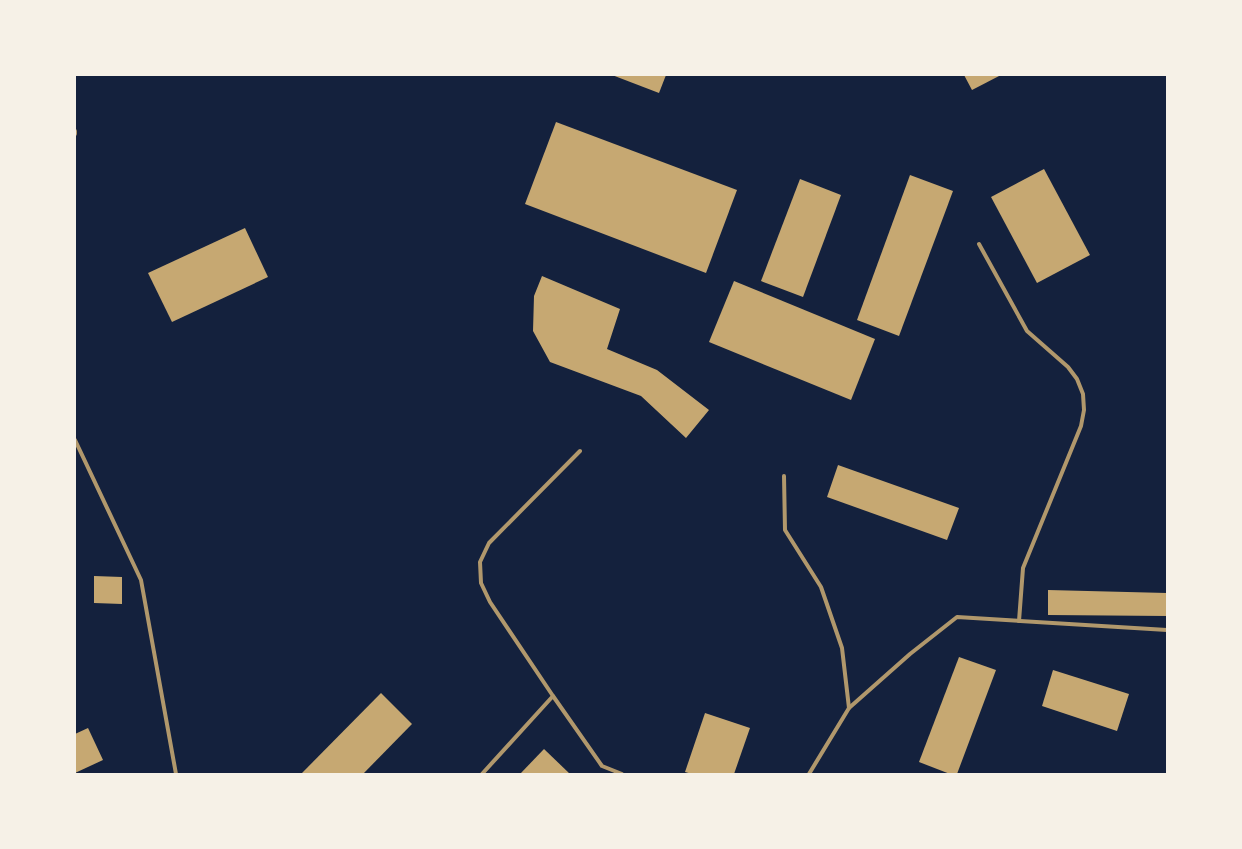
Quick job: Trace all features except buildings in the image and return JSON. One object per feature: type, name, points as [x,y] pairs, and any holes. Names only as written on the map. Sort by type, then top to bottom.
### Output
[{"type":"lane","points":[[979,244],[1028,330],[1068,367],[1077,380],[1083,394],[1084,410],[1081,426],[1023,568],[1018,621]]},
{"type":"lane","points":[[75,440],[141,580],[176,774]]},
{"type":"lane","points":[[580,451],[488,543],[480,562],[481,583],[490,602],[602,766],[622,774]]},
{"type":"lane","points":[[784,476],[786,530],[821,587],[842,648],[849,708]]},
{"type":"lane","points":[[809,774],[849,708],[910,654],[957,617],[1167,630]]},
{"type":"lane","points":[[482,774],[553,696]]}]
